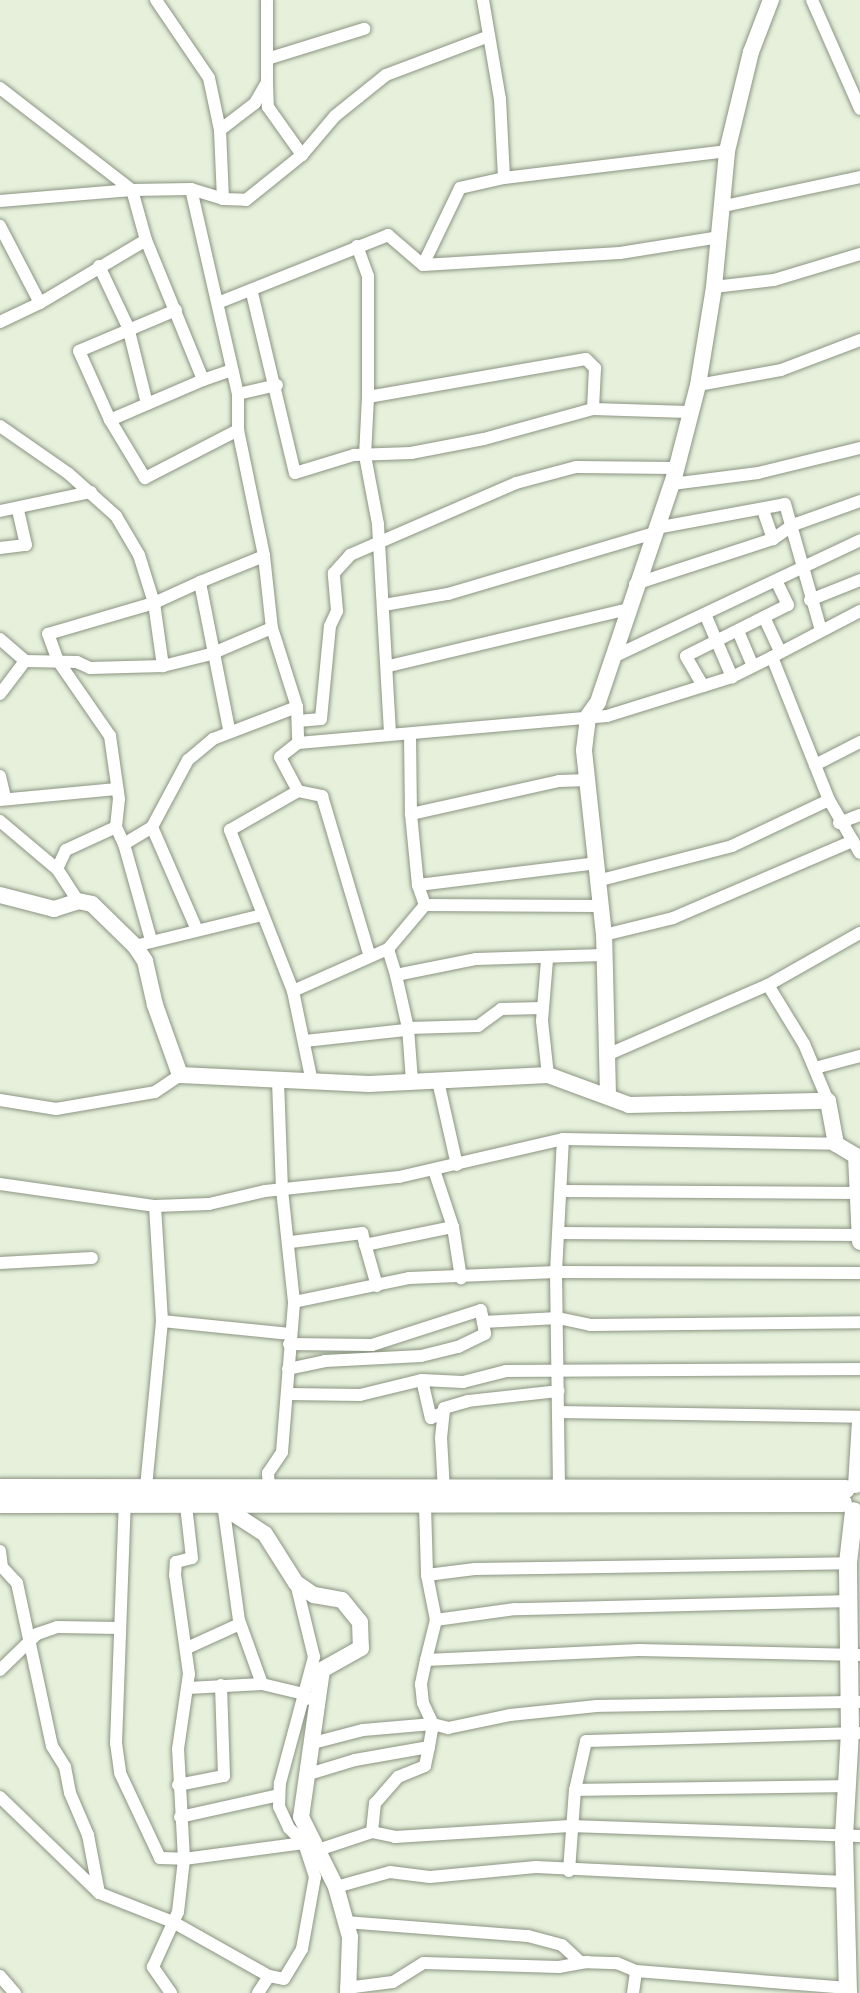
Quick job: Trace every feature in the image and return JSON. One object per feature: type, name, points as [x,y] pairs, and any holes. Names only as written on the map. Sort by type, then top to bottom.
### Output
[{"type":"main road","points":[[0,1488],[128,1488],[145,1497],[186,1505],[223,1508],[853,1497]]},
{"type":"main road","points":[[0,1504],[123,1506],[145,1497],[269,1488],[444,1491],[559,1488],[853,1497]]},
{"type":"main road","points":[[848,1991],[854,1929],[845,1882],[852,1836],[851,1791],[855,1733],[855,1655],[848,1563],[853,1497]]},
{"type":"street","points":[[156,0],[209,78],[220,130],[223,199]]},
{"type":"street","points":[[267,0],[268,107],[302,155]]},
{"type":"street","points":[[483,0],[500,99],[505,178]]},
{"type":"street","points":[[608,1095],[604,935],[597,906],[596,863],[584,750],[588,716],[598,702],[635,584],[674,476],[688,412],[698,385],[714,287],[727,152],[751,52],[771,0]]},
{"type":"street","points":[[812,0],[860,109]]},
{"type":"street","points":[[267,59],[364,30]]},
{"type":"street","points":[[0,201],[132,190],[191,189],[223,199],[246,200],[302,155],[335,116],[386,75],[489,36]]},
{"type":"street","points":[[220,130],[255,103],[267,82]]},
{"type":"street","points":[[0,88],[132,190],[146,240],[203,380]]},
{"type":"street","points":[[423,265],[460,188],[505,178],[727,152]]},
{"type":"street","points":[[724,205],[860,177]]},
{"type":"street","points":[[191,189],[220,302],[238,394],[238,430],[264,556],[272,628],[298,707],[298,743]]},
{"type":"street","points":[[0,226],[40,303]]},
{"type":"street","points":[[220,302],[252,293],[388,235],[423,265],[620,253],[720,237]]},
{"type":"street","points":[[0,322],[40,303],[146,240]]},
{"type":"street","points":[[357,246],[368,276],[365,456],[379,540],[389,666],[390,733]]},
{"type":"street","points":[[714,287],[774,280],[860,254]]},
{"type":"street","points":[[99,267],[128,327],[148,404]]},
{"type":"street","points":[[252,293],[277,385],[295,473],[365,456],[459,444],[593,410],[688,412]]},
{"type":"street","points":[[176,310],[128,327],[79,351],[110,420],[145,478],[238,430]]},
{"type":"street","points":[[698,385],[780,370],[860,340]]},
{"type":"street","points":[[368,397],[586,359],[596,368],[593,410]]},
{"type":"street","points":[[110,420],[232,370]]},
{"type":"street","points":[[238,394],[277,385]]},
{"type":"street","points":[[0,426],[91,492],[116,516],[139,555],[154,603],[163,666]]},
{"type":"street","points":[[298,721],[321,719],[330,626],[337,611],[334,573],[350,555],[379,540],[516,483],[576,467],[674,476],[758,473],[860,448]]},
{"type":"street","points":[[0,511],[91,492]]},
{"type":"street","points":[[635,584],[773,539],[793,525],[860,501]]},
{"type":"street","points":[[384,605],[448,594],[655,531],[785,504],[793,525],[810,600],[821,630]]},
{"type":"street","points":[[0,548],[26,545],[18,509]]},
{"type":"street","points":[[763,510],[773,539]]},
{"type":"street","points":[[612,657],[777,582],[803,564],[860,540]]},
{"type":"street","points":[[150,940],[124,844],[116,827],[116,789],[110,736],[58,661],[48,634],[154,603],[264,556]]},
{"type":"street","points":[[810,600],[860,580]]},
{"type":"street","points":[[200,582],[211,654],[229,729]]},
{"type":"street","points":[[703,686],[686,656],[788,605],[777,582]]},
{"type":"street","points":[[389,666],[628,609]]},
{"type":"street","points":[[298,791],[281,757],[298,743],[632,711],[732,677],[860,611]]},
{"type":"street","points":[[705,614],[732,677]]},
{"type":"street","points":[[764,617],[829,800],[839,823],[860,853]]},
{"type":"street","points":[[0,639],[26,661],[58,661],[90,668],[163,666],[211,654],[272,628]]},
{"type":"street","points":[[738,631],[753,666]]},
{"type":"street","points":[[0,694],[26,661]]},
{"type":"street","points":[[124,844],[152,827],[188,760],[229,729],[298,707]]},
{"type":"street","points":[[410,734],[411,814],[418,884],[425,905]]},
{"type":"street","points":[[815,765],[860,742]]},
{"type":"street","points":[[0,776],[3,798],[116,789]]},
{"type":"street","points":[[411,814],[559,781],[589,780]]},
{"type":"street","points":[[312,1082],[293,992],[230,830],[298,791],[322,796],[369,954]]},
{"type":"street","points":[[597,881],[732,846],[829,800]]},
{"type":"street","points":[[839,823],[860,815]]},
{"type":"street","points":[[0,821],[57,869],[78,901]]},
{"type":"street","points":[[57,869],[66,850],[116,827]]},
{"type":"street","points":[[152,827],[197,930]]},
{"type":"street","points":[[604,935],[673,918],[853,841]]},
{"type":"street","points":[[418,884],[596,863]]},
{"type":"street","points":[[0,895],[54,909],[78,901],[92,904],[135,946],[145,961],[180,1075]]},
{"type":"street","points":[[293,992],[369,954],[388,949],[425,905]]},
{"type":"street","points":[[425,905],[597,906]]},
{"type":"street","points":[[135,946],[150,940],[262,915]]},
{"type":"street","points":[[609,1054],[768,985],[860,933]]},
{"type":"street","points":[[388,949],[406,1029],[412,1081]]},
{"type":"street","points":[[548,1075],[543,1008],[547,960],[551,954],[603,955]]},
{"type":"street","points":[[396,975],[476,960],[547,960]]},
{"type":"street","points":[[768,985],[815,1068],[828,1101],[836,1144]]},
{"type":"street","points":[[305,1041],[406,1029],[478,1026],[501,1009],[543,1008]]},
{"type":"street","points":[[815,1068],[860,1056]]},
{"type":"street","points":[[0,1100],[56,1110],[155,1092],[180,1075],[278,1083],[438,1081],[548,1075],[629,1105],[828,1101]]},
{"type":"street","points":[[438,1081],[457,1165]]},
{"type":"street","points":[[269,1488],[268,1473],[282,1452],[294,1302],[291,1242],[282,1189],[278,1083]]},
{"type":"street","points":[[559,1488],[556,1272],[563,1139]]},
{"type":"street","points":[[0,1184],[155,1206],[209,1204],[282,1189],[434,1170],[563,1139],[836,1144],[858,1156],[860,1242]]},
{"type":"street","points":[[434,1170],[453,1227],[461,1278]]},
{"type":"street","points":[[562,1191],[860,1193]]},
{"type":"street","points":[[145,1497],[162,1321],[155,1206]]},
{"type":"street","points":[[365,1245],[453,1227]]},
{"type":"street","points":[[291,1242],[362,1233],[377,1286]]},
{"type":"street","points":[[558,1233],[860,1235]]},
{"type":"street","points":[[0,1263],[92,1258]]},
{"type":"street","points":[[294,1302],[409,1278],[461,1278],[556,1272],[860,1273]]},
{"type":"street","points":[[162,1321],[290,1339],[372,1345],[482,1316],[558,1318],[614,1325],[860,1322]]},
{"type":"street","points":[[288,1369],[325,1362],[421,1356],[458,1347],[485,1334],[482,1316]]},
{"type":"street","points":[[288,1394],[360,1395],[422,1380],[463,1382],[506,1371],[860,1369]]},
{"type":"street","points":[[422,1380],[431,1418],[468,1401],[558,1391]]},
{"type":"street","points":[[444,1412],[444,1491]]},
{"type":"street","points":[[558,1412],[860,1419],[853,1497]]},
{"type":"street","points":[[128,1488],[123,1506],[116,1743],[120,1773],[160,1858],[184,1860],[311,1847],[372,1832],[395,1837],[570,1826],[852,1836]]},
{"type":"street","points":[[171,1993],[153,1967],[173,1922],[184,1860],[178,1749],[187,1688],[187,1647],[175,1575],[177,1562],[192,1558],[186,1505]]},
{"type":"street","points":[[372,1832],[375,1803],[398,1777],[425,1766],[433,1724],[423,1703],[426,1660],[436,1620],[427,1575],[425,1506]]},
{"type":"street","points":[[223,1508],[265,1534],[296,1583],[314,1657],[279,1795],[279,1807],[289,1828],[311,1847],[336,1887],[349,1937],[347,1990],[393,1982],[424,1963],[559,1967],[594,1961]]},
{"type":"street","points":[[223,1508],[240,1624],[262,1684]]},
{"type":"street","points":[[0,1551],[2,1567],[17,1583],[26,1643],[52,1746],[65,1767],[70,1793],[88,1835],[99,1893]]},
{"type":"street","points":[[427,1575],[475,1569],[596,1565],[848,1563]]},
{"type":"street","points":[[0,1797],[99,1893],[173,1922],[269,1976],[284,1979],[302,1949],[315,1877],[311,1847],[301,1818],[313,1743],[314,1707],[322,1670],[361,1648],[360,1622],[342,1600],[314,1595],[296,1583]]},
{"type":"street","points":[[436,1620],[515,1609],[850,1601]]},
{"type":"street","points":[[187,1647],[240,1624]]},
{"type":"street","points":[[0,1670],[26,1643],[57,1627],[120,1628]]},
{"type":"street","points":[[426,1660],[639,1650],[855,1655]]},
{"type":"street","points":[[187,1688],[262,1684],[304,1694],[314,1707]]},
{"type":"street","points":[[178,1785],[224,1776],[221,1685]]},
{"type":"street","points":[[313,1743],[363,1730],[433,1724],[448,1728],[510,1715],[597,1706],[855,1702]]},
{"type":"street","points":[[569,1871],[570,1826],[586,1741],[855,1733]]},
{"type":"street","points":[[309,1774],[355,1760],[429,1747]]},
{"type":"street","points":[[575,1790],[851,1791]]},
{"type":"street","points":[[180,1817],[279,1795]]},
{"type":"street","points":[[336,1887],[390,1872],[430,1877],[536,1867],[569,1871],[845,1882]]},
{"type":"street","points":[[345,1922],[528,1936],[562,1945],[580,1962],[617,1963],[636,1971],[848,1991]]},
{"type":"street","points":[[633,1993],[636,1971]]},
{"type":"street","points":[[0,1976],[15,1993]]},
{"type":"street","points":[[258,1993],[269,1976]]}]
